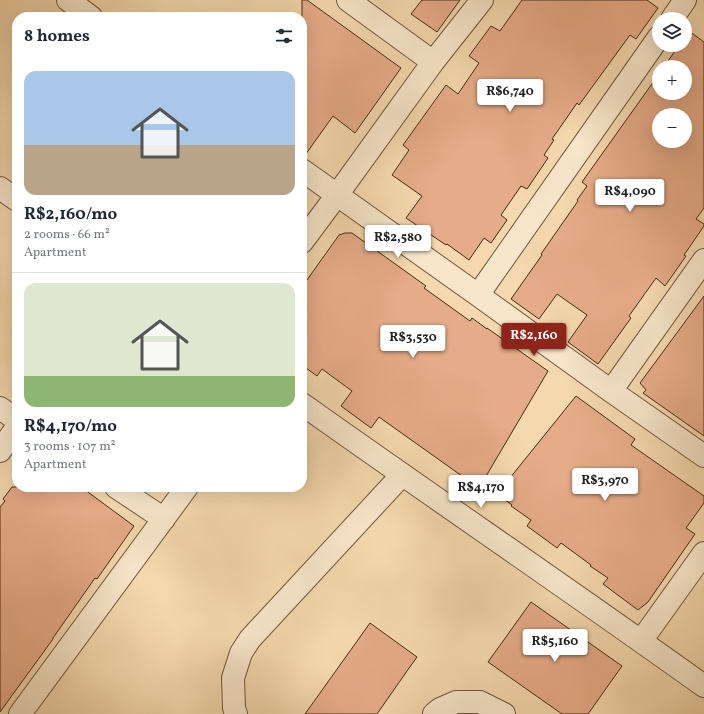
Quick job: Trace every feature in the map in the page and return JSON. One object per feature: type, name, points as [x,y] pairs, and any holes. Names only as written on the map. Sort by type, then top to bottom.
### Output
[{"type":"street","points":[[68,0],[84,12]]},
{"type":"street","points":[[348,0],[432,62]]},
{"type":"street","points":[[307,235],[337,196],[432,62],[482,0]]},
{"type":"street","points":[[677,12],[685,0]]},
{"type":"street","points":[[478,295],[652,47]]},
{"type":"street","points":[[307,174],[478,295],[611,392],[704,456]]},
{"type":"street","points":[[0,188],[12,196]]},
{"type":"street","points":[[611,392],[704,260]]},
{"type":"street","points":[[0,408],[12,416]]},
{"type":"street","points":[[307,408],[704,686]]},
{"type":"street","points":[[0,451],[12,433]]},
{"type":"street","points":[[236,714],[234,708],[233,678],[241,653],[250,639],[402,474]]},
{"type":"street","points":[[124,492],[164,519]]},
{"type":"street","points":[[20,714],[184,492]]},
{"type":"street","points":[[641,641],[702,559]]},
{"type":"street","points":[[434,714],[440,709],[456,702],[480,702],[504,714]]},
{"type":"building","points":[[302,0],[307,0],[401,68],[355,133],[333,116],[307,152],[307,12],[302,12]]},
{"type":"building","points":[[422,0],[460,0],[437,32],[411,14]]},
{"type":"building","points":[[522,0],[647,0],[658,8],[655,12],[652,12],[652,16],[636,39],[630,35],[579,105],[577,103],[552,139],[554,140],[544,155],[548,158],[527,189],[521,186],[501,215],[507,220],[491,243],[484,238],[469,260],[406,218],[422,196],[392,175],[409,150],[403,145],[446,85],[458,94],[479,63],[469,56],[491,26],[500,31]]},
{"type":"building","points":[[692,33],[704,42],[704,208],[696,219],[704,224],[704,226],[684,255],[686,256],[665,286],[656,278],[629,316],[631,318],[598,364],[568,342],[587,315],[557,294],[539,319],[511,299],[578,201],[577,200],[587,186],[582,182],[652,84],[652,100],[692,100],[692,60],[669,60],[674,52],[692,52]]},
{"type":"building","points":[[352,233],[426,286],[424,288],[470,321],[472,318],[548,371],[482,483],[473,476],[469,481],[379,417],[371,428],[341,406],[352,391],[322,369],[317,376],[307,369],[307,280],[339,235]]},
{"type":"building","points":[[704,296],[704,436],[643,393],[646,390],[640,383]]},
{"type":"building","points":[[576,396],[635,439],[631,445],[704,496],[704,503],[686,528],[695,534],[648,602],[638,610],[603,584],[608,578],[590,566],[591,565],[561,543],[557,548],[527,526],[531,520],[497,494]]},
{"type":"building","points":[[12,487],[12,492],[88,492],[134,526],[97,579],[95,578],[0,712],[0,507],[5,501],[3,499]]},
{"type":"building","points":[[531,602],[622,666],[588,714],[562,714],[488,662]]},
{"type":"building","points":[[370,623],[417,657],[377,714],[305,714]]}]
